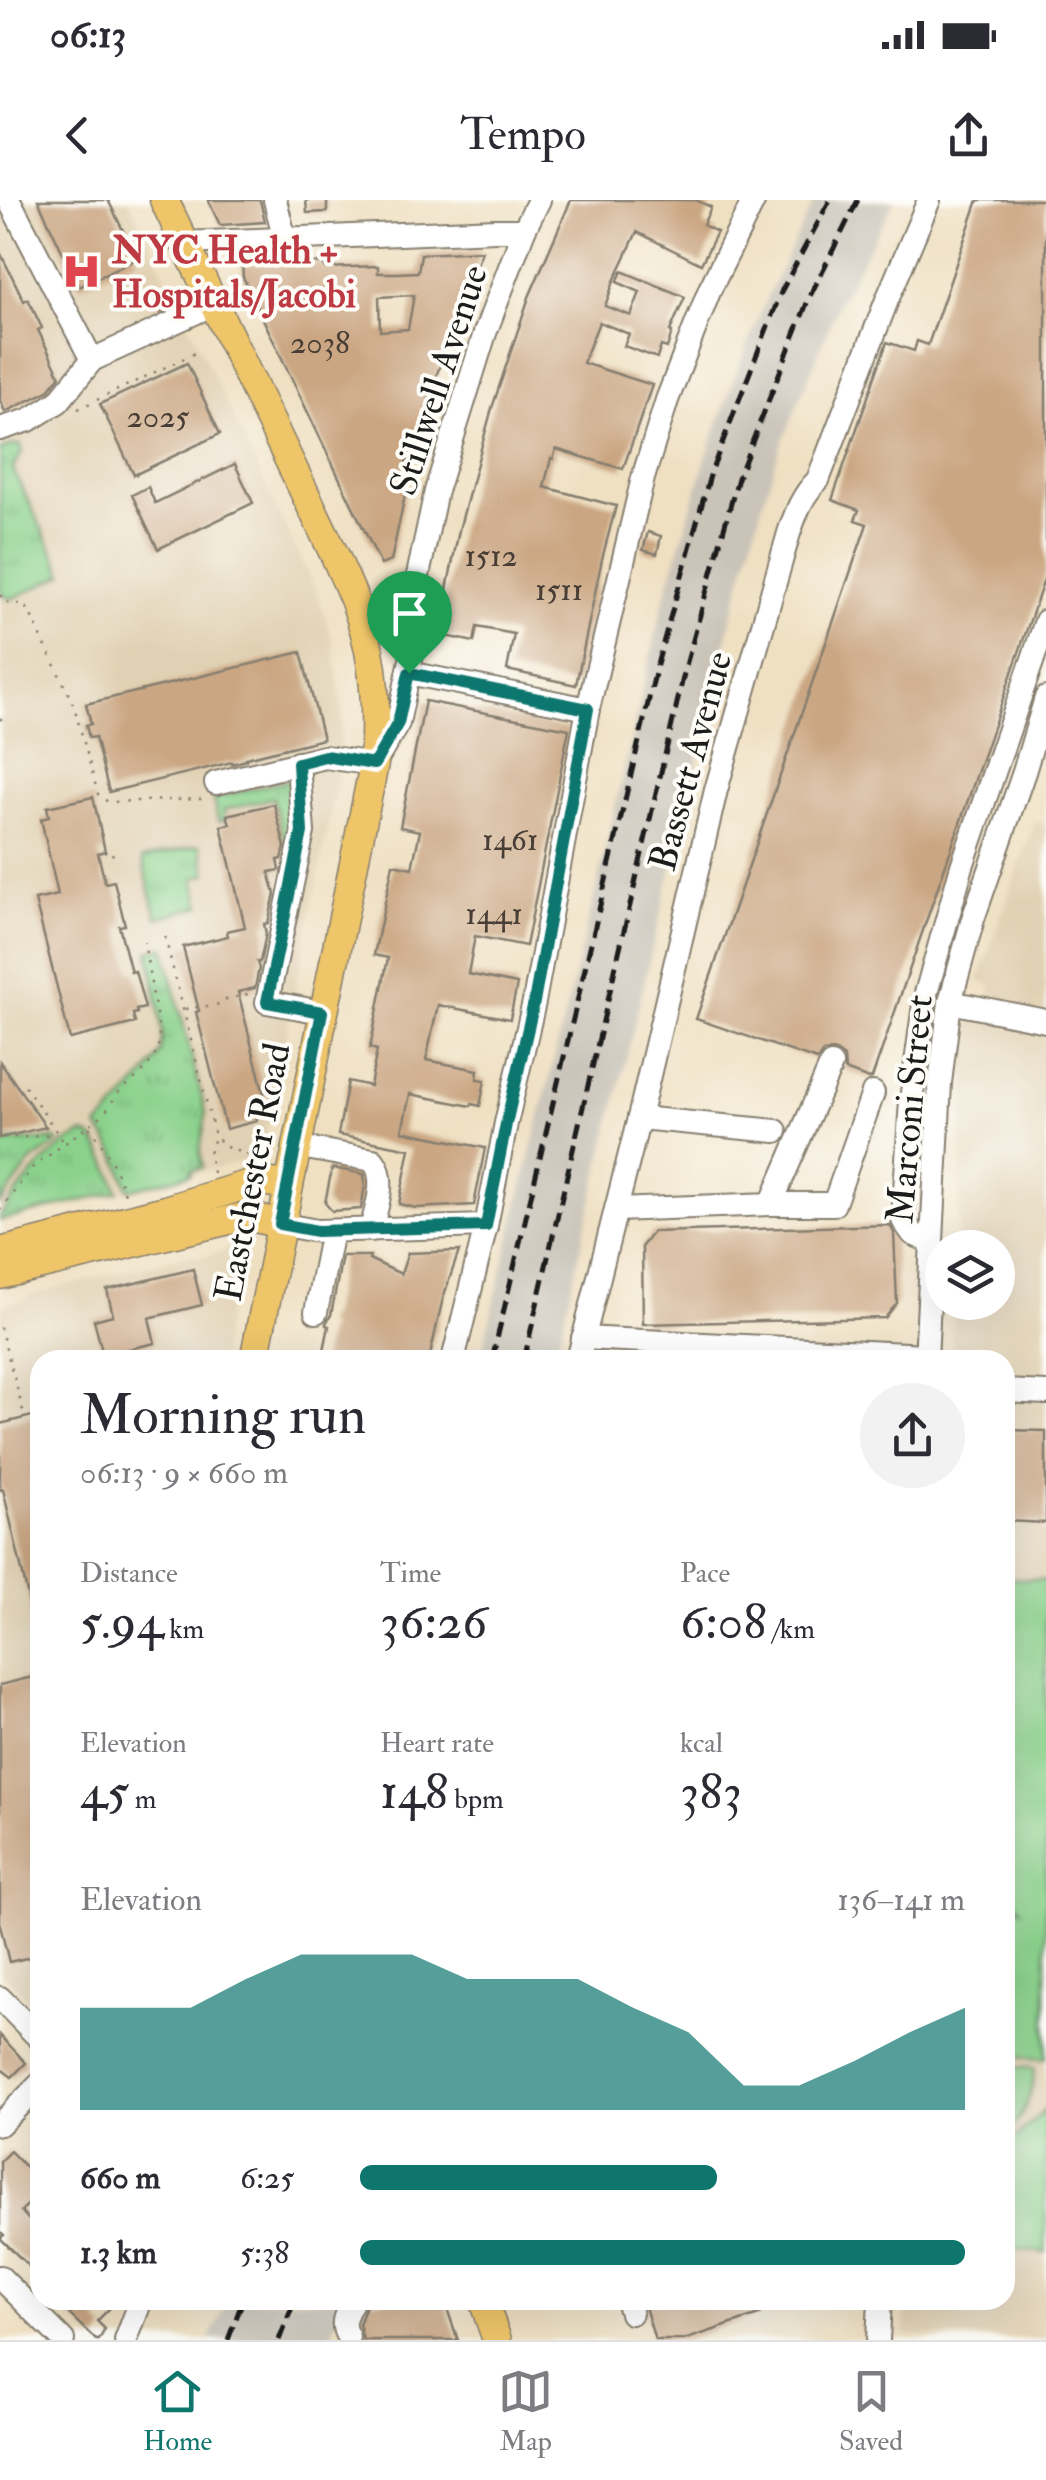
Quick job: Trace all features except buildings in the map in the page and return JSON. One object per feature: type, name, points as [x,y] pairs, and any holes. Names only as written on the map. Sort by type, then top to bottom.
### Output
[{"type":"main road","name":"Eastchester Road","points":[[164,200],[336,558],[360,614],[374,690],[374,764],[256,1350]]},
{"type":"main road","points":[[0,1252],[259,1182],[288,1185]]},
{"type":"main road","points":[[0,1274],[238,1218],[280,1224]]},
{"type":"main road","points":[[486,2310],[497,2340]]},
{"type":"street","points":[[9,200],[92,360]]},
{"type":"street","points":[[275,200],[285,240]]},
{"type":"street","name":"Stillwell Avenue","points":[[409,673],[420,616],[416,584],[436,491],[485,333],[539,200]]},
{"type":"street","points":[[456,1350],[534,1002],[588,709],[626,542],[667,400],[710,289],[754,200]]},
{"type":"street","name":"Bassett Avenue","points":[[580,1349],[716,790],[789,533],[808,488],[818,480],[928,200]]},
{"type":"street","points":[[185,243],[524,230]]},
{"type":"street","points":[[0,428],[61,409],[92,360],[214,304]]},
{"type":"street","points":[[360,614],[384,605],[416,584]]},
{"type":"street","points":[[925,1239],[912,1234],[903,1220],[911,1100],[925,997],[962,866],[1046,622]]},
{"type":"street","points":[[409,673],[588,709]]},
{"type":"street","name":"Eastchester Road","points":[[374,764],[398,723],[409,673]]},
{"type":"street","name":"Marconi Street","points":[[933,1230],[940,1083],[950,1002],[972,920],[1038,754],[1044,713]]},
{"type":"street","points":[[1001,752],[1038,754]]},
{"type":"street","points":[[216,782],[325,756],[374,764]]},
{"type":"street","points":[[298,763],[302,832],[267,1002],[322,1012]]},
{"type":"street","points":[[950,1002],[1046,1020]]},
{"type":"street","points":[[771,1204],[831,1065]]},
{"type":"street","points":[[616,1210],[834,1204],[873,1093]]},
{"type":"street","points":[[638,1118],[776,1131]]},
{"type":"street","points":[[295,1146],[373,1160],[380,1168],[381,1179],[371,1230]]},
{"type":"street","points":[[280,1224],[310,1231],[486,1226]]},
{"type":"street","points":[[316,1312],[332,1231]]},
{"type":"street","name":"Marconi Street","points":[[926,1350],[928,1320]]},
{"type":"street","points":[[580,1349],[618,1350]]},
{"type":"street","points":[[1015,1391],[1046,1393]]},
{"type":"street","points":[[0,1998],[30,2029]]},
{"type":"street","points":[[0,2124],[30,2094]]},
{"type":"street","points":[[0,2278],[30,2308]]},
{"type":"street","points":[[33,2310],[63,2340]]},
{"type":"street","points":[[126,2340],[138,2310]]},
{"type":"street","points":[[348,2310],[343,2329],[348,2337]]},
{"type":"street","points":[[878,2340],[880,2310]]},
{"type":"path","points":[[61,409],[196,352]]},
{"type":"path","points":[[0,595],[5,602],[25,605],[30,612],[74,706],[98,794],[108,802]]},
{"type":"path","points":[[105,851],[106,856],[121,852]]},
{"type":"path","points":[[166,937],[215,1136],[228,1148],[264,1159]]},
{"type":"path","points":[[0,1210],[33,1166],[104,1114],[118,1093],[144,1071],[158,1051],[159,1031],[144,942]]},
{"type":"path","points":[[184,1009],[208,1007],[256,992],[267,1002]]},
{"type":"path","points":[[25,1086],[64,1142]]},
{"type":"path","points":[[88,1126],[114,1164],[125,1194]]},
{"type":"path","points":[[3,1137],[58,1133]]},
{"type":"path","points":[[213,1173],[208,1153],[215,1136]]},
{"type":"path","points":[[0,1327],[25,1418]]},
{"type":"shaded area","points":[[0,200],[129,200],[318,595],[332,637],[342,710],[338,776],[263,1150],[254,1159],[0,1221]]},
{"type":"shaded area","points":[[815,200],[895,200],[838,304],[780,448],[762,505],[556,1350],[482,1350],[663,603],[705,461],[769,293]]},
{"type":"shaded area","points":[[1035,821],[1046,825],[1046,2340],[904,2335],[905,2310],[1015,2310],[1015,1350],[952,1350],[953,1320],[1015,1320],[1015,1230],[958,1230],[968,1023],[971,1009],[986,1001],[992,989],[981,982]]},
{"type":"shaded area","points":[[238,1247],[222,1350],[30,1350],[30,2001],[0,1970],[0,1306],[27,1299],[29,1295],[194,1254],[195,1258]]},
{"type":"shaded area","points":[[223,2310],[340,2310],[329,2340],[208,2340]]},
{"type":"green space","points":[[21,445],[22,452],[13,470],[64,574],[12,599],[0,589],[0,450]]},
{"type":"green space","points":[[292,779],[295,823],[290,843],[285,844],[273,798],[224,810],[225,820],[218,821],[214,798]]},
{"type":"green space","points":[[200,845],[207,874],[194,878],[201,906],[157,918],[142,859]]},
{"type":"green space","points":[[164,947],[206,1114],[200,1151],[203,1167],[191,1170],[191,1174],[129,1190],[116,1155],[98,1127],[161,1052],[163,1035],[149,951]]},
{"type":"green space","points":[[82,1134],[91,1136],[100,1149],[118,1192],[0,1221],[36,1170]]},
{"type":"green space","points":[[55,1139],[58,1143],[31,1162],[0,1204],[0,1142]]},
{"type":"green space","points":[[1015,1578],[1046,1580],[1046,2059],[1015,2057],[1015,1908],[1021,1909],[1015,1902]]},
{"type":"green space","points":[[1015,2067],[1034,2068],[1032,2087],[1015,2124]]},
{"type":"green space","points":[[1046,2109],[1046,2253],[1015,2249],[1015,2138]]},
{"type":"railway","points":[[494,1350],[658,661],[711,472],[782,290],[830,200]]},
{"type":"railway","points":[[526,1350],[685,669],[738,478],[809,298],[858,200]]},
{"type":"railway","points":[[228,2340],[239,2310]]},
{"type":"railway","points":[[279,2340],[291,2310]]},
{"type":"place","name":"NYC Health + Hospitals/Jacobi","points":[[82,272]]},
{"type":"route","points":[[409,673],[588,709],[534,1002],[486,1226],[302,1230],[280,1224],[322,1012],[267,1002],[302,832],[298,763],[325,756],[374,764],[398,723],[409,673]]}]
